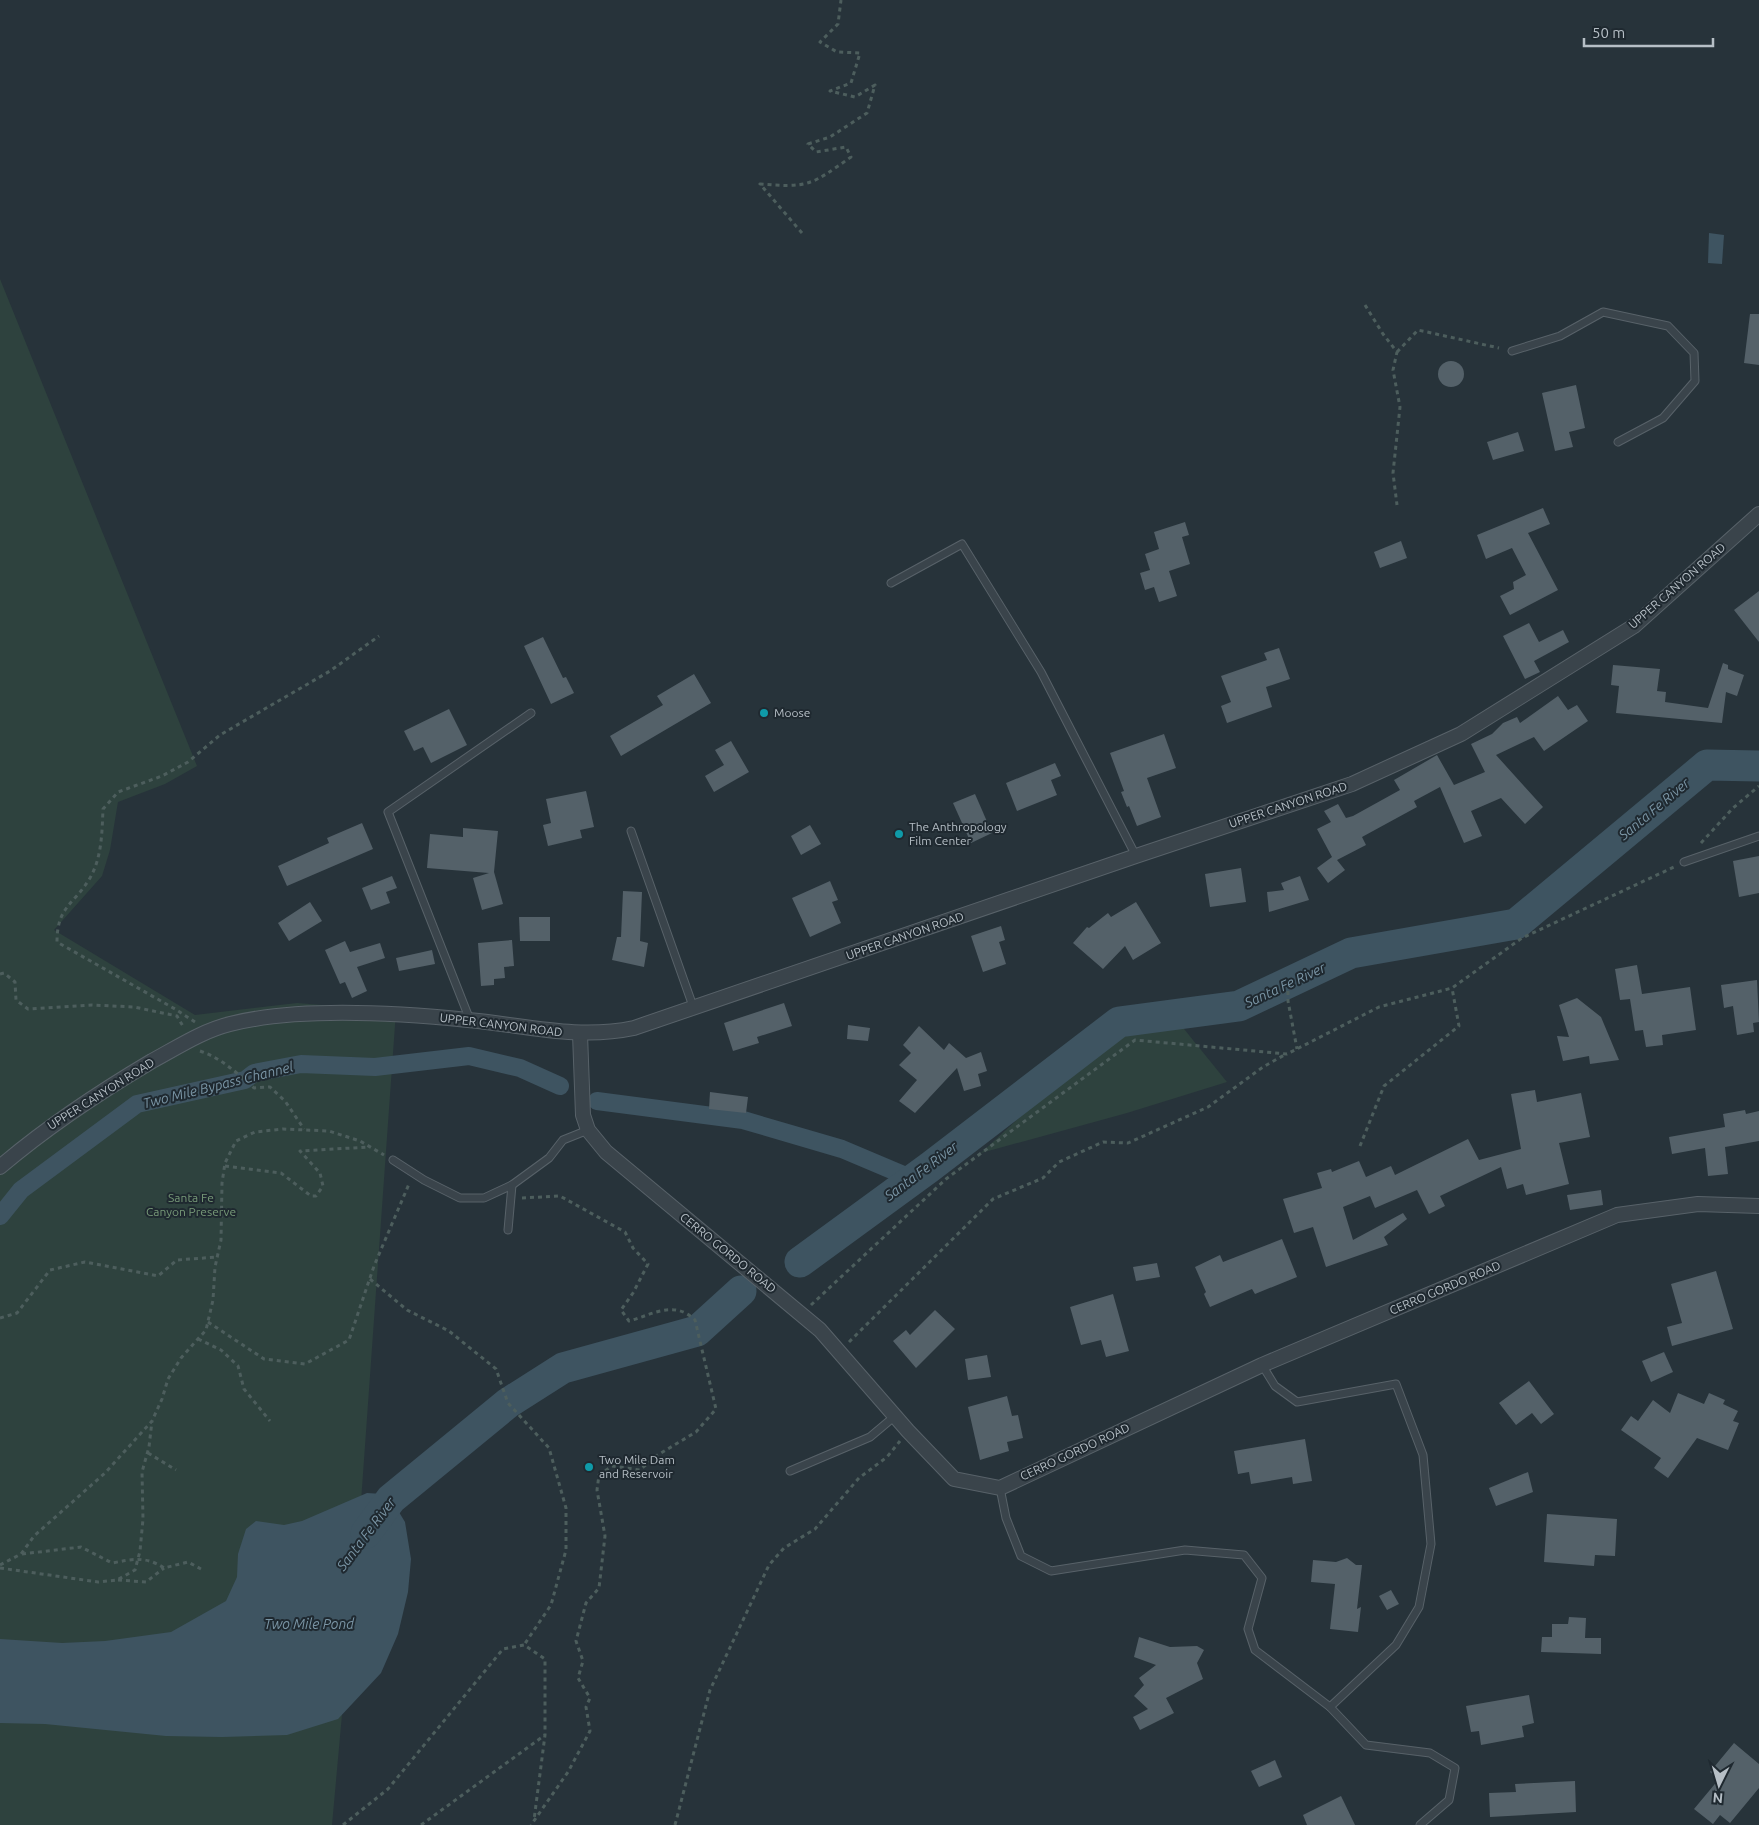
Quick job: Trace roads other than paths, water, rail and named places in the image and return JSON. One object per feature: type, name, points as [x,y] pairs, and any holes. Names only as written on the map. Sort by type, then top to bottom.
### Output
[{"type":"street","name":"UPPER CANYON ROAD","points":[[0,1167],[70,1111],[207,1031],[256,1019],[286,1016],[357,1015],[470,1020],[580,1034],[616,1032],[694,1009],[1136,856],[1352,784],[1461,734],[1634,626],[1759,514]]},
{"type":"street","name":"CERRO GORDO ROAD","points":[[580,1034],[583,1115],[588,1130],[619,1165],[801,1314],[954,1479],[1000,1488],[1262,1365],[1617,1216],[1698,1204],[1759,1206]]},
{"type":"lane","points":[[1512,351],[1560,336],[1603,312],[1668,326],[1694,353],[1695,381],[1663,418],[1618,442]]},
{"type":"lane","points":[[891,583],[962,544],[1041,672],[1136,856]]},
{"type":"lane","points":[[470,1020],[388,812],[531,713]]},
{"type":"lane","points":[[631,831],[694,1009]]},
{"type":"lane","points":[[1684,862],[1759,836]]},
{"type":"lane","points":[[393,1160],[414,1174],[460,1198],[484,1198],[512,1185],[549,1158],[563,1140],[588,1130]]},
{"type":"lane","points":[[508,1230],[512,1185]]},
{"type":"lane","points":[[1262,1365],[1275,1386],[1298,1402],[1396,1384],[1422,1455],[1431,1544],[1419,1607],[1396,1646],[1330,1707]]},
{"type":"lane","points":[[790,1471],[870,1437],[895,1416]]},
{"type":"lane","points":[[1000,1488],[1006,1518],[1021,1556],[1051,1571],[1185,1550],[1244,1555],[1262,1578],[1248,1629],[1255,1650],[1330,1707],[1366,1745],[1430,1753],[1455,1768],[1449,1800],[1420,1825]]},
{"type":"water","points":[[1709,233],[1724,235],[1722,264],[1708,263]]},
{"type":"water","name":"Two Mile Pond","points":[[367,1493],[382,1494],[391,1499],[405,1522],[411,1559],[408,1592],[398,1634],[381,1673],[338,1719],[287,1735],[222,1737],[166,1736],[45,1724],[0,1723],[0,1639],[62,1643],[105,1641],[171,1632],[226,1601],[237,1577],[238,1554],[246,1529],[256,1521],[284,1525],[302,1521]]},
{"type":"waterway","name":"Santa Fe River","points":[[800,1262],[930,1167],[1119,1022],[1239,1006],[1351,953],[1516,924],[1707,765],[1759,766]]},
{"type":"waterway","name":"Two Mile Bypass Channel","points":[[0,1216],[21,1190],[137,1104],[245,1080],[254,1073],[301,1064],[375,1067],[469,1056],[520,1068],[560,1086]]},
{"type":"waterway","name":"Two Mile Bypass Channel","points":[[597,1101],[743,1120],[842,1149],[913,1179]]},
{"type":"waterway","name":"Santa Fe River","points":[[366,1533],[391,1499],[508,1403],[563,1368],[697,1331],[741,1291]]},
{"type":"place","name":"Moose","points":[[764,713]]},
{"type":"place","name":"The Anthropology Film Center","points":[[899,834]]},
{"type":"place","name":"Two Mile Dam and Reservoir","points":[[589,1467]]},
{"type":"park label","name":"Santa Fe Canyon Preserve","points":[[191,1205]]}]
